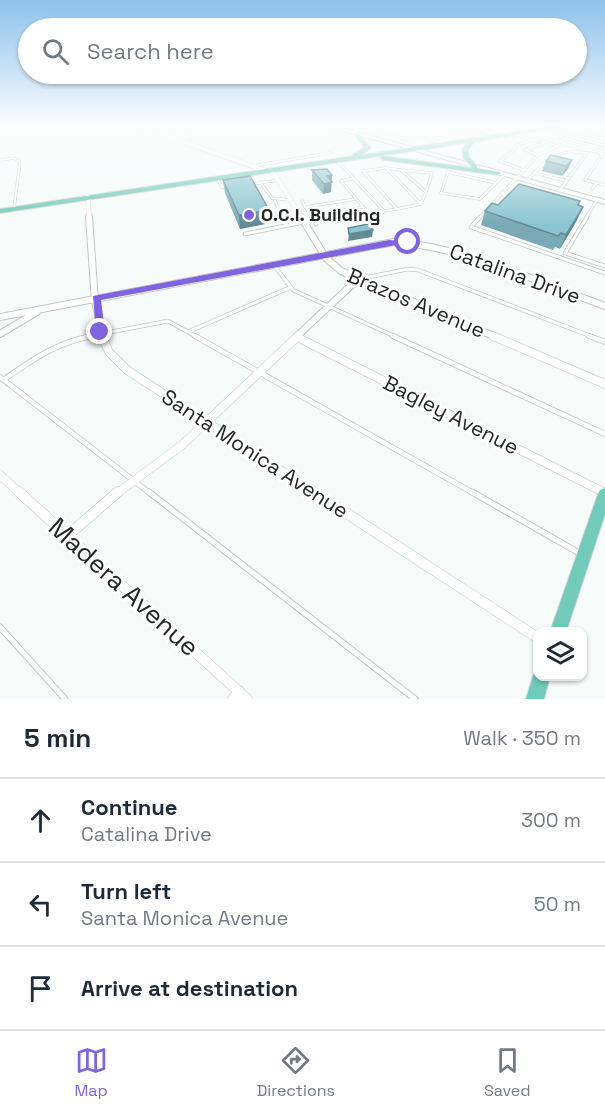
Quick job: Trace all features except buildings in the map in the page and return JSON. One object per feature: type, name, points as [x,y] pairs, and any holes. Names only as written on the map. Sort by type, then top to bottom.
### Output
[{"type":"main road","points":[[0,211],[337,160]]},
{"type":"main road","points":[[404,160],[501,174]]},
{"type":"main road","points":[[449,160],[560,190],[590,192],[601,201]]},
{"type":"main road","points":[[468,160],[475,167]]},
{"type":"main road","points":[[560,627],[583,555],[604,501]]},
{"type":"main road","points":[[535,699],[540,681]]},
{"type":"street","points":[[233,160],[269,170]]},
{"type":"street","name":"Brazos Avenue","points":[[269,170],[278,180],[332,265],[357,280],[605,384]]},
{"type":"street","name":"Santa Monica Avenue","points":[[88,197],[100,332],[108,352],[116,360],[207,423],[533,635]]},
{"type":"street","name":"Catalina Drive","points":[[0,317],[389,242],[422,244],[450,251],[605,306]]},
{"type":"street","points":[[67,536],[132,481],[182,446],[357,280]]},
{"type":"street","points":[[0,334],[42,309]]},
{"type":"street","name":"Bagley Avenue","points":[[297,337],[604,501]]},
{"type":"street","name":"Madera Avenue","points":[[0,475],[240,696]]},
{"type":"lane","points":[[14,208],[19,160]]},
{"type":"lane","points":[[252,166],[290,160]]},
{"type":"lane","points":[[337,160],[384,211]]},
{"type":"lane","points":[[503,160],[500,163],[524,170]]},
{"type":"lane","points":[[534,160],[471,227],[605,273]]},
{"type":"lane","points":[[527,181],[545,160]]},
{"type":"lane","points":[[560,190],[583,160]]},
{"type":"lane","points":[[599,160],[585,180],[605,185]]},
{"type":"lane","points":[[386,168],[421,204]]},
{"type":"lane","points":[[397,209],[363,171],[386,168],[432,173],[421,204]]},
{"type":"lane","points":[[570,170],[576,169]]},
{"type":"lane","points":[[401,170],[426,192]]},
{"type":"lane","points":[[496,183],[448,172],[441,193],[480,199],[496,183],[501,174]]},
{"type":"lane","points":[[534,173],[568,180]]},
{"type":"lane","points":[[567,174],[565,177],[568,180]]},
{"type":"lane","points":[[217,178],[222,187],[238,186]]},
{"type":"lane","points":[[354,178],[341,181],[369,214],[421,204]]},
{"type":"lane","points":[[249,184],[278,180]]},
{"type":"lane","points":[[260,182],[275,201],[287,226]]},
{"type":"lane","points":[[590,192],[597,183]]},
{"type":"lane","points":[[305,207],[356,199]]},
{"type":"lane","points":[[275,201],[290,200]]},
{"type":"lane","points":[[302,201],[316,224]]},
{"type":"lane","points":[[601,201],[565,253],[605,266]]},
{"type":"lane","points":[[310,215],[363,207]]},
{"type":"lane","points":[[245,234],[304,222]]},
{"type":"lane","points":[[273,264],[289,288],[605,435]]},
{"type":"lane","points":[[357,280],[408,269],[418,270],[605,342]]},
{"type":"lane","points":[[189,331],[289,288]]},
{"type":"lane","points":[[415,699],[1,379],[51,348],[100,332],[159,320],[168,321],[583,555]]},
{"type":"lane","points":[[0,627],[65,699]]},
{"type":"place","name":"O.C.I. Building","points":[[249,215]]},
{"type":"route","points":[[100,332],[96,298],[389,242],[408,242]]}]
